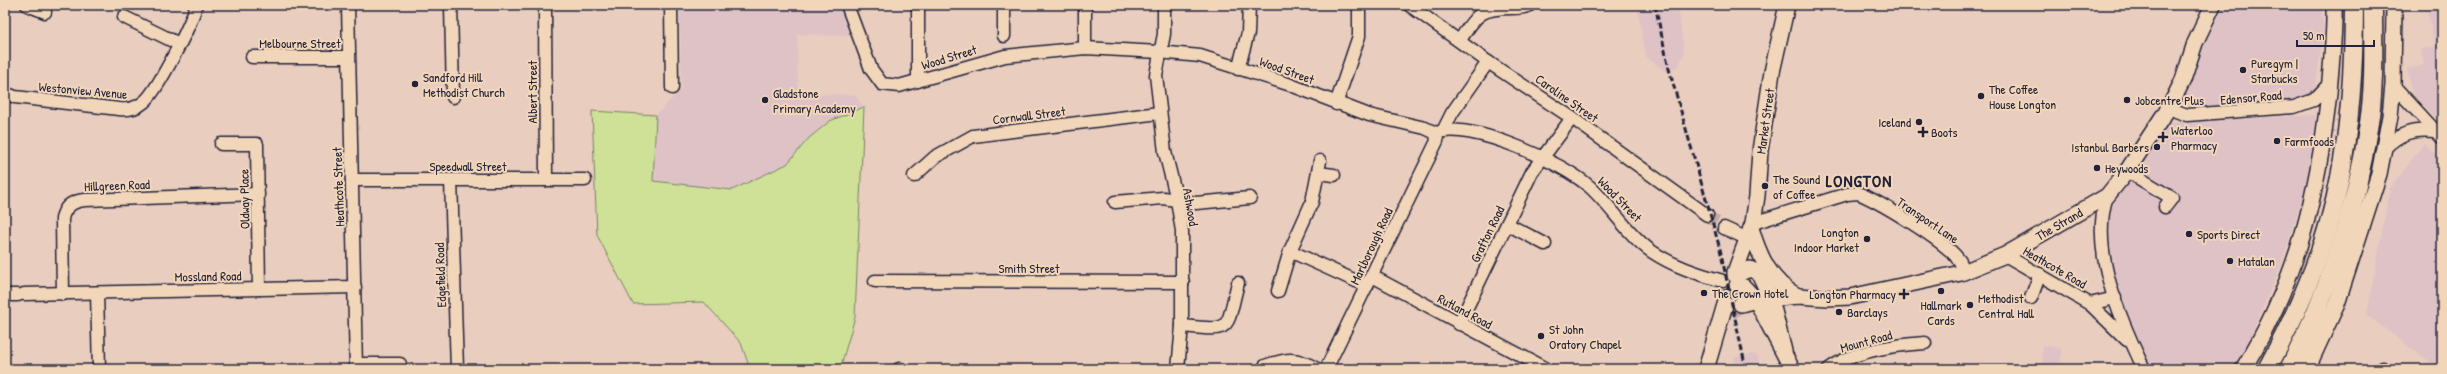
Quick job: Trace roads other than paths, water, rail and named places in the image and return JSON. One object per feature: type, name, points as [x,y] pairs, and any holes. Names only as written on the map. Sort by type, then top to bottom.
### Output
[{"type":"highway","points":[[2267,369],[2300,302],[2323,239],[2340,178],[2352,78],[2354,5]]},
{"type":"highway","points":[[2289,369],[2328,287],[2347,232],[2369,123],[2373,79],[2373,5]]},
{"type":"main road","name":"Market Street","points":[[1751,230],[1757,196],[1760,152],[1772,72],[1786,5]]},
{"type":"main road","name":"The Strand","points":[[1731,314],[1764,300],[1798,296],[1850,297],[1961,273],[2005,255],[2108,196],[2171,104],[2183,80],[2195,43],[2213,5]]},
{"type":"main road","points":[[2243,369],[2258,345],[2290,274],[2302,239],[2315,192],[2321,159],[2329,84],[2334,5]]},
{"type":"main road","points":[[2307,369],[2337,304],[2348,274],[2379,174],[2390,116],[2393,85],[2394,5]]},
{"type":"main road","points":[[1733,278],[1751,230]]},
{"type":"main road","points":[[1751,230],[1756,246],[1778,284],[1798,296]]},
{"type":"main road","points":[[1733,278],[1750,269],[1759,273],[1769,328],[1784,351],[1792,369]]},
{"type":"main road","points":[[1733,278],[1750,292],[1764,300]]},
{"type":"main road","points":[[1726,298],[1720,317],[1731,314]]},
{"type":"main road","points":[[1706,369],[1731,314]]},
{"type":"street","points":[[28,5],[45,12]]},
{"type":"street","name":"Westonview Avenue","points":[[5,93],[15,97],[130,109],[141,104],[149,97],[188,28],[196,5]]},
{"type":"street","name":"Heathcote Street","points":[[348,5],[356,366]]},
{"type":"street","points":[[451,5],[453,97]]},
{"type":"street","name":"Albert Street","points":[[545,5],[546,180]]},
{"type":"street","points":[[671,5],[672,88]]},
{"type":"street","name":"Wood Street","points":[[847,5],[871,69],[878,81],[882,84],[899,86],[1005,56],[1085,48],[1160,52],[1200,56],[1288,84],[1336,104],[1439,132],[1468,131],[1498,139],[1544,159],[1589,186],[1650,250],[1686,270],[1733,278]]},
{"type":"street","points":[[918,5],[918,81]]},
{"type":"street","points":[[1004,5],[1004,36]]},
{"type":"street","points":[[1085,5],[1085,48]]},
{"type":"street","name":"Ashwood","points":[[1164,5],[1164,34],[1156,76],[1159,113],[1165,152],[1177,200],[1182,231],[1182,326],[1178,369]]},
{"type":"street","points":[[1238,68],[1248,33],[1249,5]]},
{"type":"street","points":[[1336,104],[1359,36],[1360,5]]},
{"type":"street","name":"Caroline Street","points":[[1409,5],[1460,40],[1488,62],[1572,118],[1707,215]]},
{"type":"street","points":[[1460,40],[1475,17],[1491,7],[1522,8],[1530,5]]},
{"type":"street","points":[[124,17],[179,44]]},
{"type":"street","name":"Melbourne Street","points":[[252,57],[348,57]]},
{"type":"street","name":"Marlborough Road","points":[[1326,369],[1370,281],[1439,132],[1488,62]]},
{"type":"street","name":"Edensor Road","points":[[2171,104],[2176,111],[2187,115],[2294,107],[2314,100],[2329,84]]},
{"type":"street","points":[[2393,85],[2438,134]]},
{"type":"street","name":"Cornwall Street","points":[[914,176],[935,158],[973,136],[1159,113]]},
{"type":"street","name":"Grafton Road","points":[[1459,324],[1532,172],[1544,159],[1572,118]]},
{"type":"street","points":[[2384,149],[2404,133],[2421,130],[2438,134]]},
{"type":"street","name":"Oldway Place","points":[[222,144],[257,144],[259,289]]},
{"type":"street","points":[[1278,291],[1290,251],[1312,202],[1320,161]]},
{"type":"street","points":[[2126,171],[2172,198],[2165,207]]},
{"type":"street","points":[[1318,173],[1334,175]]},
{"type":"street","name":"Speedwall Street","points":[[352,180],[585,180]]},
{"type":"street","name":"Edgefield Road","points":[[451,180],[457,369]]},
{"type":"street","name":"Transport Lane","points":[[1751,230],[1847,194],[1858,193],[1946,246],[1959,259],[1962,266],[1961,273]]},
{"type":"street","name":"Hillgreen Road","points":[[63,294],[62,219],[65,210],[72,203],[80,201],[258,194]]},
{"type":"street","points":[[2108,196],[2103,218],[2104,254],[2115,298]]},
{"type":"street","points":[[1115,202],[1163,198],[1196,203],[1250,198]]},
{"type":"street","points":[[1507,224],[1545,244]]},
{"type":"street","points":[[1724,228],[1751,230]]},
{"type":"street","name":"Rutland Road","points":[[1290,251],[1370,281],[1459,324],[1546,369]]},
{"type":"street","name":"Heathcote Road","points":[[2005,255],[2090,304],[2132,345]]},
{"type":"street","points":[[2031,298],[2040,274]]},
{"type":"street","name":"Smith Street","points":[[876,281],[1183,282]]},
{"type":"street","points":[[1182,326],[1217,330],[1224,328],[1228,322],[1238,283]]},
{"type":"street","name":"Mossland Road","points":[[5,295],[355,287]]},
{"type":"street","points":[[97,293],[99,369]]},
{"type":"street","name":"Heathcote Road","points":[[2090,304],[2115,298],[2132,345],[2144,369]]},
{"type":"street","name":"Mount Road","points":[[1830,369],[1850,358],[1912,349],[1925,343]]},
{"type":"street","points":[[1265,366],[1284,359],[1302,360],[1317,369]]},
{"type":"street","points":[[356,366],[400,364]]},
{"type":"tunnel","points":[[1707,215],[1724,228]]},
{"type":"tunnel","points":[[1730,313],[1741,304]]},
{"type":"railway","points":[[1655,5],[1669,69],[1720,249],[1746,369]]},
{"type":"place","name":"Puregym | Starbucks","points":[[2243,70]]},
{"type":"place","name":"Sandford Hill Methodist Church","points":[[415,84]]},
{"type":"place","name":"The Coffee House Longton","points":[[1981,96]]},
{"type":"place","name":"Gladstone Primary Academy","points":[[765,100]]},
{"type":"place","name":"Jobcentre Plus","points":[[2127,100]]},
{"type":"place","name":"Iceland","points":[[1919,122]]},
{"type":"place","name":"Boots","points":[[1923,132]]},
{"type":"place","name":"Waterloo Pharmacy","points":[[2163,137]]},
{"type":"place","name":"Farmfoods","points":[[2277,141]]},
{"type":"place","name":"Istanbul Barbers","points":[[2157,147]]},
{"type":"place","name":"Heywoods","points":[[2097,168]]},
{"type":"place","name":"The Sound of Coffee","points":[[1765,186]]},
{"type":"place","name":"Sports Direct","points":[[2189,234]]},
{"type":"place","name":"Longton Indoor Market","points":[[1867,239]]},
{"type":"place","name":"Matalan","points":[[2230,261]]},
{"type":"place","name":"Hallmark Cards","points":[[1941,291]]},
{"type":"place","name":"The Crown Hotel","points":[[1704,293]]},
{"type":"place","name":"Longton Pharmacy","points":[[1904,294]]},
{"type":"place","name":"Methodist Central Hall","points":[[1970,305]]},
{"type":"place","name":"Barclays","points":[[1839,312]]},
{"type":"place","name":"St John Oratory Chapel","points":[[1541,336]]},
{"type":"district","name":"LONGTON","points":[[1859,180]]}]
